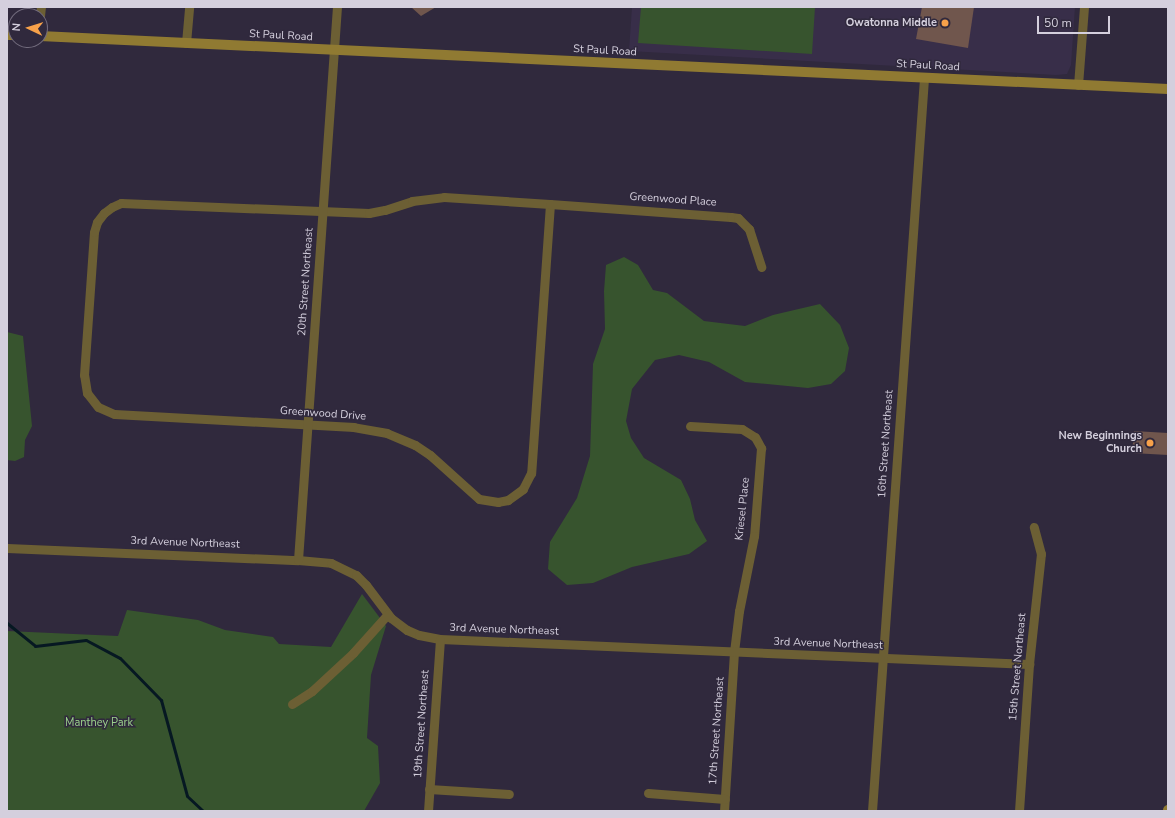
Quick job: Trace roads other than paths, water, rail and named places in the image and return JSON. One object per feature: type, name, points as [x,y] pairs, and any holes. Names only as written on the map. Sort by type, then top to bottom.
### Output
[{"type":"street","points":[[186,43],[189,7]]},
{"type":"street","name":"20th Street Northeast","points":[[298,560],[337,7]]},
{"type":"street","points":[[1078,85],[1084,7]]},
{"type":"street","name":"St Paul Road","points":[[48,36],[1168,89]]},
{"type":"street","name":"16th Street Northeast","points":[[872,811],[924,78]]},
{"type":"street","name":"Greenwood Drive","points":[[444,197],[550,204],[531,473],[523,489],[517,495],[508,500],[498,502],[479,498],[430,455],[415,445],[388,433],[368,428],[114,414],[98,407],[87,393],[84,375],[93,240],[97,222],[104,213],[112,207],[126,203],[323,211],[369,213],[422,199],[444,197]]},
{"type":"street","name":"Greenwood Place","points":[[550,204],[738,218],[749,229],[761,267]]},
{"type":"street","name":"Kriesel Place","points":[[690,426],[742,429],[755,437],[761,448],[754,536],[739,611],[734,652]]},
{"type":"street","name":"15th Street Northeast","points":[[1019,811],[1029,664],[1041,554],[1034,527]]},
{"type":"street","name":"3rd Avenue Northeast","points":[[7,548],[326,562],[345,568],[366,585],[388,614],[407,630],[419,635],[440,639],[1029,664]]},
{"type":"street","points":[[292,704],[312,691],[353,654],[388,614]]},
{"type":"street","name":"19th Street Northeast","points":[[428,811],[440,639]]},
{"type":"street","name":"17th Street Northeast","points":[[724,811],[734,652]]},
{"type":"street","points":[[429,789],[509,794]]},
{"type":"street","points":[[648,793],[725,799]]},
{"type":"waterway","points":[[7,623],[35,646],[86,640],[120,658],[161,700],[187,796],[203,811]]},
{"type":"place","name":"Owatonna Middle","points":[[945,23]]},
{"type":"place","name":"New Beginnings Church","points":[[1150,443]]},
{"type":"park label","name":"Manthey Park","points":[[99,723]]}]
